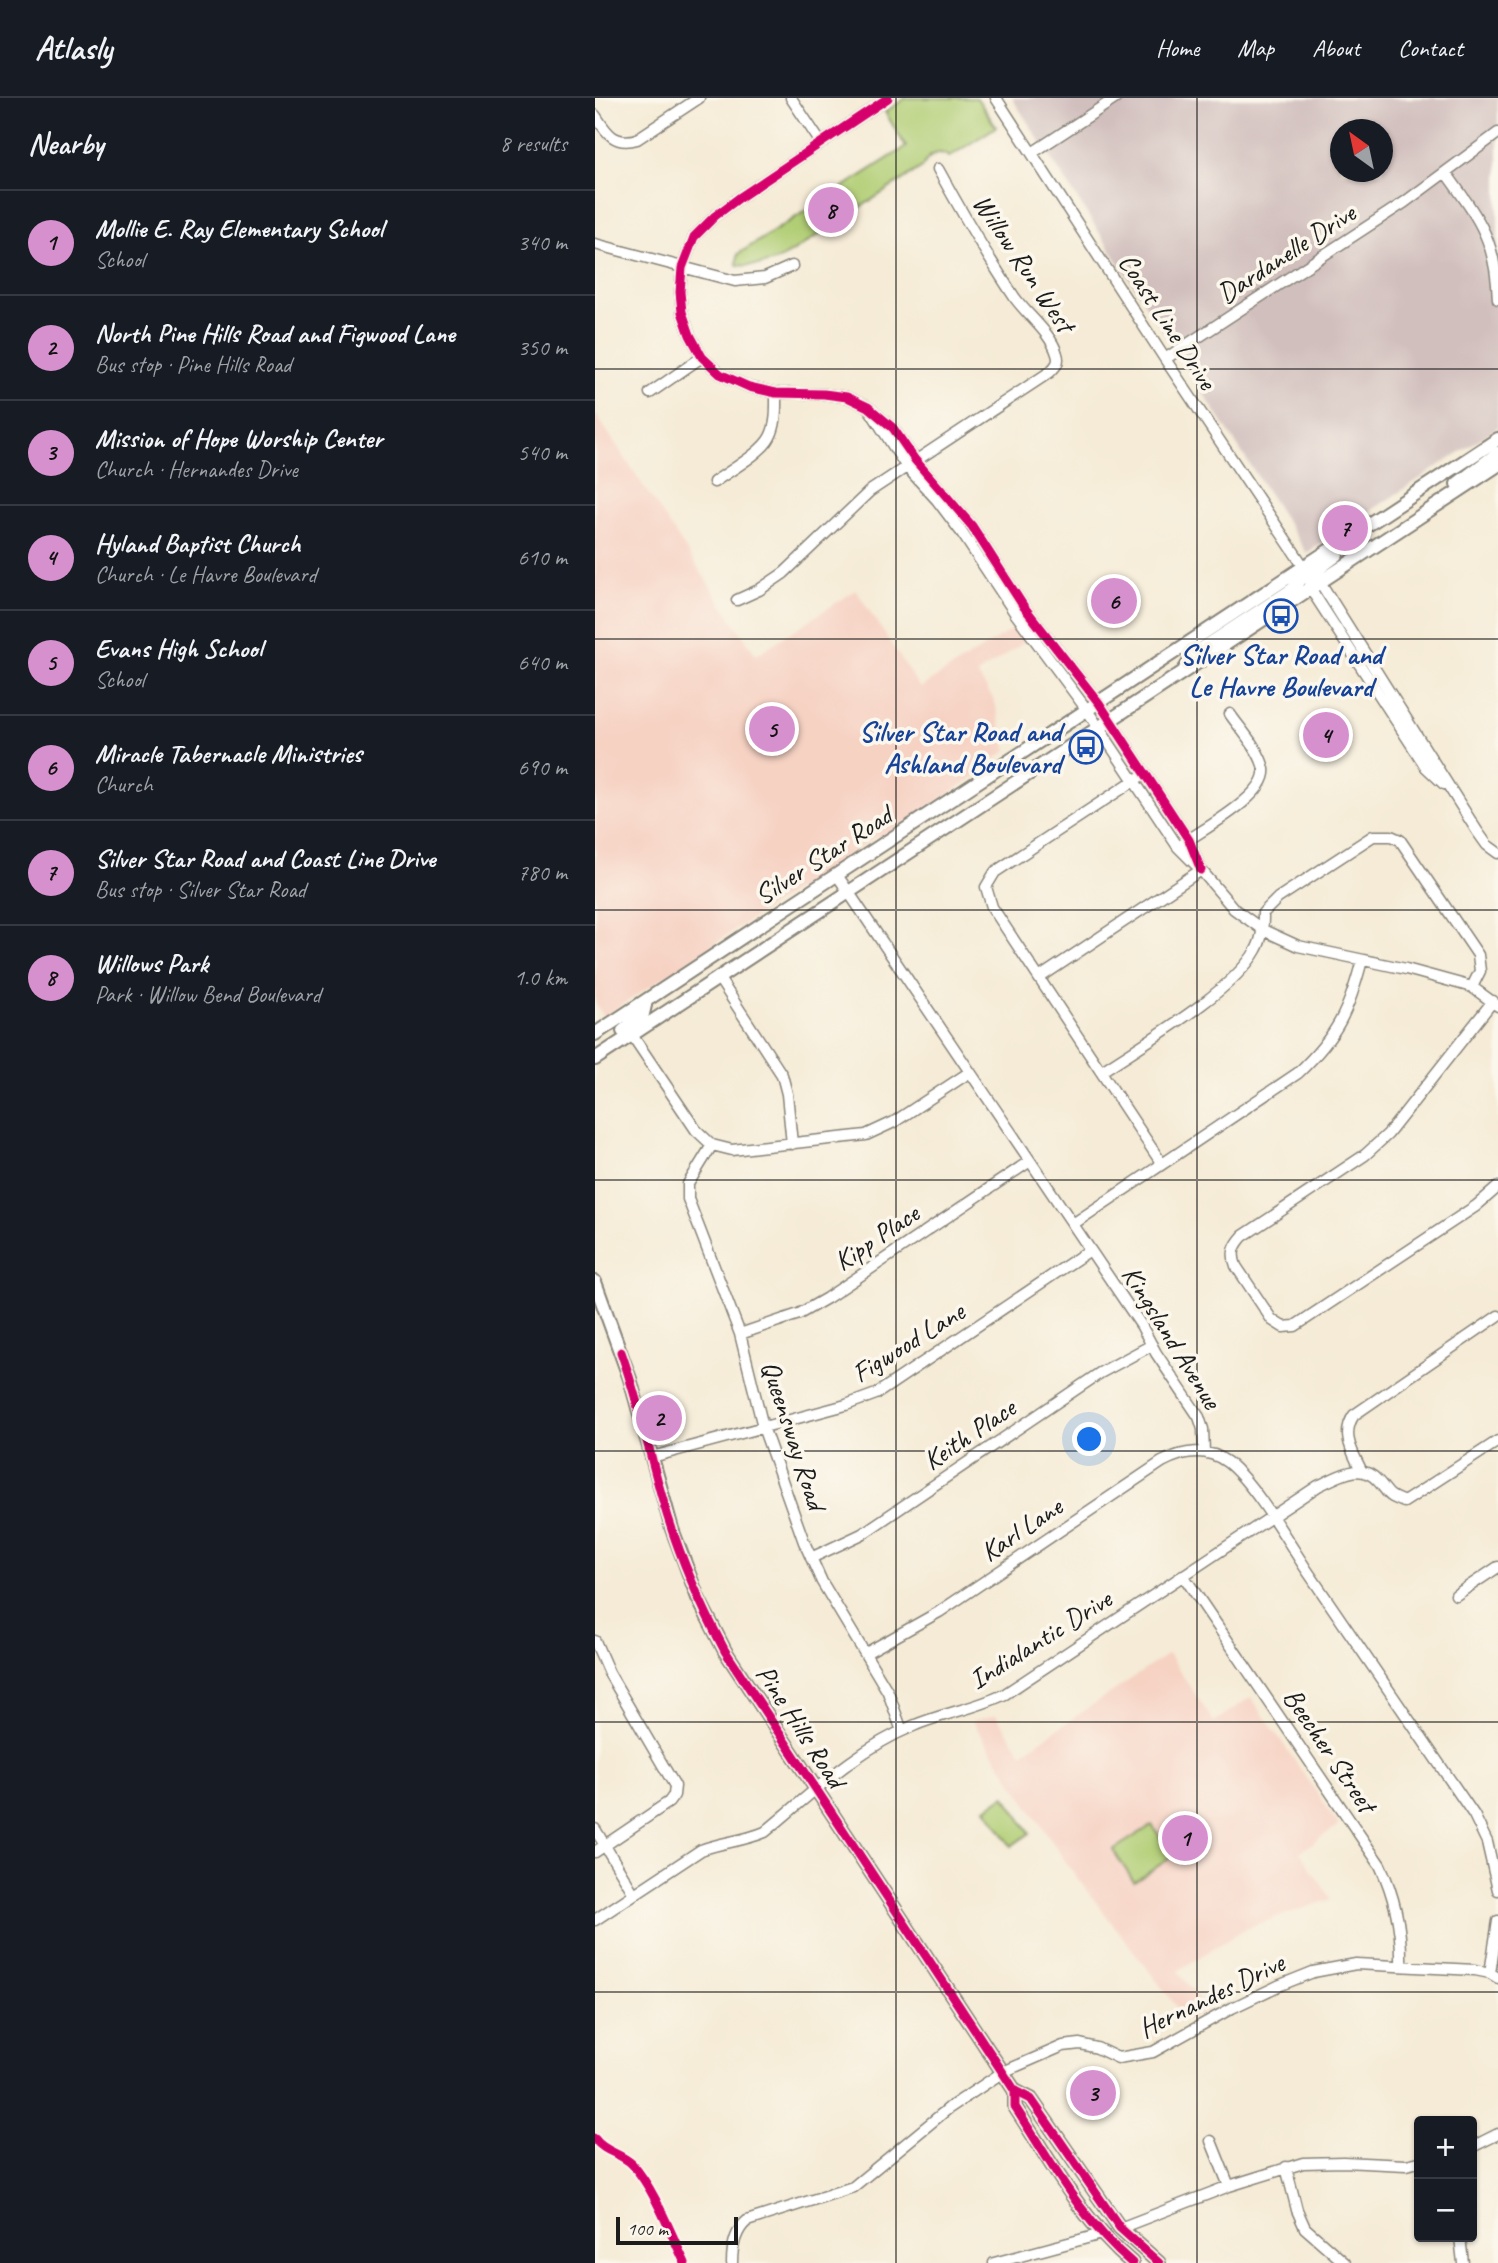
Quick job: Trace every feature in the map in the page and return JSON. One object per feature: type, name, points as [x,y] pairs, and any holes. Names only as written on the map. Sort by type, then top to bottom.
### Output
[{"type":"main road","name":"Silver Star Road","points":[[595,1034],[1498,439]]},
{"type":"main road","points":[[1408,524],[1498,453]]},
{"type":"main road","name":"Silver Star Road","points":[[595,1059],[1498,465]]},
{"type":"main road","points":[[1315,585],[1317,570],[1371,533],[1399,504]]},
{"type":"main road","points":[[1183,672],[1194,654],[1293,589],[1304,576],[1304,567]]},
{"type":"main road","points":[[595,1052],[638,1020],[646,1009],[646,1000]]},
{"type":"main road","name":"Pine Hills Road","points":[[595,1282],[631,1379],[681,1554],[714,1630],[749,1690],[1015,2091],[1031,2099],[1120,2228],[1159,2263]]},
{"type":"main road","name":"Pine Hills Road","points":[[595,1304],[609,1324]]},
{"type":"main road","name":"Pine Hills Road","points":[[1015,2091],[1015,2107],[1072,2194],[1102,2234],[1132,2263]]},
{"type":"street","points":[[595,114],[613,139],[626,142],[637,139],[699,98]]},
{"type":"street","points":[[791,98],[821,143]]},
{"type":"street","points":[[888,98],[715,216],[694,237],[682,268],[680,292],[681,312],[690,335],[702,356],[720,374],[749,387],[776,393],[847,397],[868,407],[893,428],[911,463],[1015,613],[1087,710],[1178,847],[1234,909],[1263,930],[1298,946],[1472,987],[1496,1004],[1388,1134],[1365,1155],[1243,1236],[1235,1245],[1233,1257],[1236,1266],[1272,1320],[1283,1327],[1295,1326],[1476,1206],[1498,1187]]},
{"type":"street","name":"Coast Line Drive","points":[[996,98],[1304,567]]},
{"type":"street","points":[[1032,153],[1116,98]]},
{"type":"street","name":"Dardanelle Drive","points":[[1165,359],[1446,173],[1498,133]]},
{"type":"street","name":"Willow Run West","points":[[737,600],[759,590],[784,573],[870,491],[1057,365],[1059,357],[1053,345],[1017,300],[977,239],[938,169]]},
{"type":"street","points":[[1446,173],[1477,216],[1490,243],[1497,270],[1498,299]]},
{"type":"street","points":[[595,244],[735,281],[765,278],[792,266]]},
{"type":"street","points":[[650,393],[702,356]]},
{"type":"street","points":[[714,482],[762,447],[770,437],[776,418],[776,393]]},
{"type":"street","points":[[911,463],[972,526],[1024,607],[1099,703],[1189,839],[1201,870]]},
{"type":"street","points":[[1315,585],[1426,767],[1449,789],[1487,845],[1498,853]]},
{"type":"street","points":[[1178,847],[1253,795],[1262,783],[1265,771],[1261,759],[1230,714]]},
{"type":"street","points":[[1145,773],[995,872],[986,887],[992,907],[1162,1164]]},
{"type":"street","points":[[1102,1071],[1214,995],[1235,976],[1256,950],[1263,930],[1263,913],[1278,898],[1373,836],[1391,836],[1400,840],[1478,955],[1480,971],[1472,987]]},
{"type":"street","points":[[1039,978],[1201,870]]},
{"type":"street","name":"Kingsland Avenue","points":[[837,875],[1141,1325],[1151,1345],[1199,1417],[1203,1429],[1204,1452],[1222,1459],[1233,1468],[1271,1517],[1474,1815],[1487,1842],[1498,1890]]},
{"type":"street","points":[[1073,1224],[1298,1073],[1319,1053],[1336,1030],[1354,990],[1362,960]]},
{"type":"street","points":[[719,977],[782,1075],[787,1094],[792,1144]]},
{"type":"street","points":[[632,1035],[696,1130],[712,1145],[740,1150],[850,1138],[881,1129],[970,1072]]},
{"type":"street","name":"Queensway Road","points":[[712,1145],[690,1180],[687,1194],[740,1334],[763,1427],[811,1558],[822,1582],[888,1692],[902,1731]]},
{"type":"street","name":"Kipp Place","points":[[740,1334],[799,1314],[827,1298],[1030,1161]]},
{"type":"street","name":"Figwood Lane","points":[[652,1457],[846,1405],[876,1394],[1090,1250]]},
{"type":"street","points":[[1498,1315],[1354,1415],[1348,1423],[1348,1441],[1361,1470],[1373,1475],[1388,1496],[1403,1502],[1498,1441]]},
{"type":"street","name":"Keith Place","points":[[811,1558],[862,1534],[1100,1373],[1151,1345]]},
{"type":"street","name":"Karl Lane","points":[[866,1653],[939,1612],[1162,1462],[1177,1454],[1204,1452]]},
{"type":"street","name":"Indialantic Drive","points":[[595,1920],[702,1850],[718,1844],[746,1840],[765,1832],[866,1751],[902,1731],[1005,1694],[1318,1486],[1346,1473],[1361,1470]]},
{"type":"street","points":[[1456,1595],[1498,1567]]},
{"type":"street","name":"Beecher Street","points":[[1183,1575],[1380,1865],[1396,1907],[1401,1965]]},
{"type":"street","points":[[595,1641],[609,1673],[675,1786],[674,1795],[669,1802],[595,1852]]},
{"type":"street","points":[[595,1829],[634,1894]]},
{"type":"street","points":[[1494,1975],[1498,1920]]},
{"type":"street","name":"Hernandes Drive","points":[[732,2263],[738,2231],[747,2221],[853,2187],[949,2108],[1003,2073],[1063,2046],[1080,2043],[1118,2058],[1153,2052],[1232,2008],[1313,1972],[1356,1964],[1401,1965],[1494,1975]]},
{"type":"street","points":[[1477,2144],[1498,2134]]},
{"type":"street","points":[[1211,2141],[1229,2186]]},
{"type":"street","points":[[1120,2228],[1229,2186],[1303,2163],[1414,2163]]},
{"type":"street","points":[[1286,2167],[1297,2210],[1305,2228],[1345,2263]]},
{"type":"street","points":[[994,2263],[1102,2234]]},
{"type":"street","points":[[1461,2242],[1463,2263]]},
{"type":"shaded area","points":[[1012,98],[1498,98],[1498,427],[1307,553]]},
{"type":"shaded area","points":[[595,413],[756,655],[856,590],[920,688],[1014,628],[1025,642],[977,674],[994,700],[1007,751],[977,771],[979,774],[879,839],[877,836],[604,1017],[595,1003]]},
{"type":"shaded area","points":[[1168,1654],[1214,1722],[1251,1697],[1339,1825],[1300,1852],[1331,1899],[1246,1928],[1178,1971],[1207,2010],[1187,2020],[1071,1870],[972,1721],[996,1715],[1022,1753]]},
{"type":"green space","points":[[906,98],[977,98],[996,127],[949,157],[937,153],[922,167],[789,254],[764,264],[737,265],[738,254],[906,147],[885,112]]},
{"type":"green space","points":[[1005,1796],[1030,1833],[1011,1846],[986,1808]]},
{"type":"green space","points":[[1152,1825],[1173,1856],[1134,1882],[1113,1850]]},
{"type":"cycle path","points":[[888,98],[739,198],[715,216],[694,237],[682,268],[680,292],[682,312],[690,335],[702,357],[720,374],[749,387],[776,393],[847,397],[868,407],[893,428],[915,460],[972,526],[1024,607],[1099,703],[1189,840],[1201,870]]},
{"type":"cycle path","points":[[621,1352],[675,1537],[698,1595],[725,1651],[1015,2091],[1031,2099],[1120,2228],[1159,2263]]},
{"type":"cycle path","points":[[1015,2091],[1015,2107],[1068,2190],[1098,2228],[1132,2263]]},
{"type":"cycle path","points":[[595,2139],[603,2147],[628,2160],[640,2174],[655,2199],[685,2263]]},
{"type":"place","name":"Willows Park","points":[[831,210]]},
{"type":"place","name":"Silver Star Road and Coast Line Drive","points":[[1345,528]]},
{"type":"place","name":"Miracle Tabernacle Ministries","points":[[1114,601]]},
{"type":"place","name":"Silver Star Road and Le Havre Boulevard","points":[[1281,616]]},
{"type":"place","name":"Evans High School","points":[[772,729]]},
{"type":"place","name":"Hyland Baptist Church","points":[[1326,735]]},
{"type":"place","name":"Silver Star Road and Ashland Boulevard","points":[[1086,747]]},
{"type":"place","name":"North Pine Hills Road and Figwood Lane","points":[[659,1418]]},
{"type":"place","name":"Mollie E. Ray Elementary School","points":[[1185,1838]]},
{"type":"place","name":"Mission of Hope Worship Center","points":[[1093,2093]]}]
